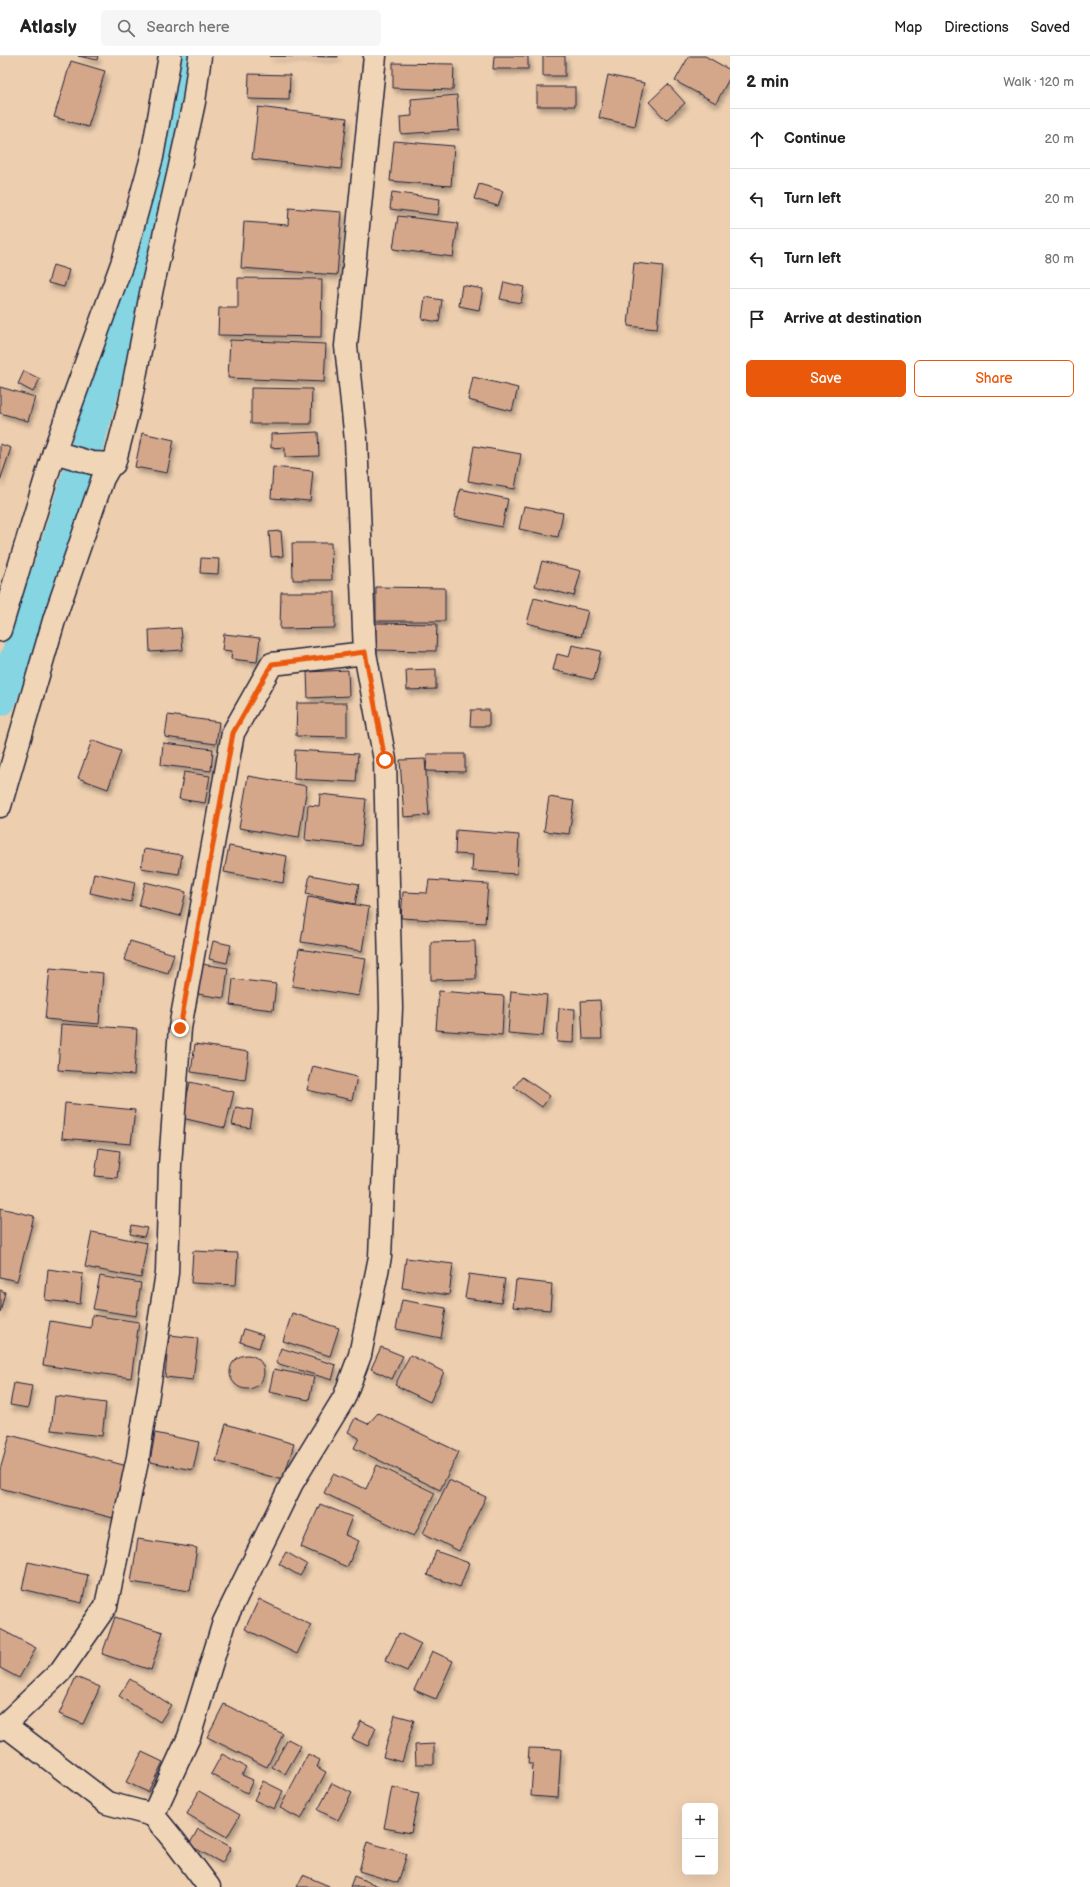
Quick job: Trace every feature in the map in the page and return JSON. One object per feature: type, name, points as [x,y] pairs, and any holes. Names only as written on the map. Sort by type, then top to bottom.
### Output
[{"type":"street","points":[[0,630],[60,454],[124,258],[152,157],[170,56]]},
{"type":"street","points":[[60,454],[102,464],[114,464],[130,403],[152,288],[194,102],[200,56]]},
{"type":"street","points":[[153,1816],[189,1737],[224,1622],[292,1483],[344,1398],[360,1355],[380,1258],[391,1008],[385,760],[365,652],[356,440],[346,346],[375,56]]},
{"type":"street","points":[[0,806],[55,617],[103,478],[102,464]]},
{"type":"street","points":[[209,1887],[176,1843],[153,1816],[107,1803],[3,1727],[60,1672],[106,1606],[138,1457],[167,1273],[170,1165],[180,1028],[233,733],[272,664],[365,652]]},
{"type":"building","points":[[78,56],[98,56],[97,60]]},
{"type":"building","points":[[270,56],[338,56],[338,57]]},
{"type":"building","points":[[494,56],[528,56],[528,69],[493,69]]},
{"type":"building","points":[[543,56],[565,56],[565,76],[543,76]]},
{"type":"building","points":[[689,56],[705,56],[730,70],[730,77],[716,103],[675,81]]},
{"type":"building","points":[[71,61],[105,71],[88,127],[54,117]]},
{"type":"building","points":[[393,63],[454,64],[453,90],[393,88]]},
{"type":"building","points":[[249,74],[290,75],[289,100],[248,99]]},
{"type":"building","points":[[608,75],[644,83],[635,126],[599,118]]},
{"type":"building","points":[[668,84],[685,103],[666,120],[649,102]]},
{"type":"building","points":[[537,87],[575,87],[575,106],[537,106]]},
{"type":"building","points":[[457,95],[459,130],[401,134],[400,117],[412,116],[411,99]]},
{"type":"building","points":[[258,107],[347,118],[341,169],[252,159]]},
{"type":"building","points":[[394,141],[454,146],[451,186],[390,181]]},
{"type":"building","points":[[479,184],[503,191],[498,206],[474,199]]},
{"type":"building","points":[[392,192],[440,199],[438,215],[390,209]]},
{"type":"building","points":[[289,208],[342,212],[337,275],[241,268],[244,222],[288,225]]},
{"type":"building","points":[[398,216],[458,223],[453,257],[393,249]]},
{"type":"building","points":[[634,263],[663,266],[657,329],[628,326]]},
{"type":"building","points":[[53,265],[69,270],[64,287],[48,283]]},
{"type":"building","points":[[238,278],[322,279],[321,337],[218,335],[219,308],[238,308]]},
{"type":"building","points":[[504,282],[524,287],[521,303],[500,299]]},
{"type":"building","points":[[462,285],[483,289],[479,310],[459,306]]},
{"type":"building","points":[[425,297],[442,300],[439,322],[422,319]]},
{"type":"building","points":[[230,340],[326,344],[324,382],[228,378]]},
{"type":"building","points":[[24,371],[40,379],[33,392],[18,384]]},
{"type":"building","points":[[473,377],[518,388],[512,411],[468,400]]},
{"type":"building","points":[[0,387],[35,397],[28,421],[0,413]]},
{"type":"building","points":[[251,388],[312,389],[311,424],[251,424]]},
{"type":"building","points":[[318,432],[319,456],[285,457],[285,447],[271,448],[271,434]]},
{"type":"building","points":[[142,433],[174,440],[167,473],[135,467]]},
{"type":"building","points":[[0,444],[11,448],[0,481]]},
{"type":"building","points":[[474,446],[521,454],[515,489],[468,481]]},
{"type":"building","points":[[273,467],[313,471],[310,501],[271,498]]},
{"type":"building","points":[[460,489],[508,499],[502,527],[454,517]]},
{"type":"building","points":[[524,506],[563,513],[558,537],[519,529]]},
{"type":"building","points":[[281,531],[283,556],[271,557],[269,532]]},
{"type":"building","points":[[292,543],[331,543],[332,580],[293,580]]},
{"type":"building","points":[[201,558],[219,559],[218,574],[200,573]]},
{"type":"building","points":[[542,561],[581,571],[574,596],[535,586]]},
{"type":"building","points":[[376,587],[445,588],[445,621],[376,621]]},
{"type":"building","points":[[281,592],[335,592],[335,628],[280,629]]},
{"type":"building","points":[[534,598],[588,611],[581,637],[527,623]]},
{"type":"building","points":[[376,623],[437,624],[436,651],[375,650]]},
{"type":"building","points":[[181,628],[183,650],[150,652],[149,630]]},
{"type":"building","points":[[224,634],[260,638],[257,662],[231,659],[232,651],[222,650]]},
{"type":"building","points":[[572,645],[601,651],[594,680],[553,670],[557,654],[569,657]]},
{"type":"building","points":[[436,669],[436,689],[407,690],[406,670]]},
{"type":"building","points":[[348,670],[349,696],[308,698],[307,672]]},
{"type":"building","points":[[297,703],[347,703],[347,737],[296,736]]},
{"type":"building","points":[[471,710],[489,710],[489,726],[470,726]]},
{"type":"building","points":[[168,715],[219,722],[216,744],[165,737]]},
{"type":"building","points":[[92,740],[121,751],[108,789],[78,778]]},
{"type":"building","points":[[163,743],[213,749],[211,771],[161,765]]},
{"type":"building","points":[[295,750],[358,754],[356,782],[294,779]]},
{"type":"building","points":[[427,754],[465,754],[465,772],[426,771]]},
{"type":"building","points":[[425,759],[429,815],[404,817],[400,760]]},
{"type":"building","points":[[184,772],[210,776],[205,803],[179,799]]},
{"type":"building","points":[[248,776],[307,786],[299,838],[239,828]]},
{"type":"building","points":[[320,794],[366,799],[361,846],[305,840],[308,805],[319,806]]},
{"type":"building","points":[[549,797],[574,801],[569,834],[544,831]]},
{"type":"building","points":[[456,830],[519,835],[517,874],[472,871],[473,855],[455,854]]},
{"type":"building","points":[[229,846],[287,856],[283,883],[224,872]]},
{"type":"building","points":[[144,849],[182,855],[179,874],[141,868]]},
{"type":"building","points":[[94,873],[135,882],[131,902],[90,893]]},
{"type":"building","points":[[310,875],[359,884],[355,904],[306,894]]},
{"type":"building","points":[[429,880],[488,884],[485,923],[401,918],[403,892],[427,893]]},
{"type":"building","points":[[145,882],[186,892],[180,916],[139,906]]},
{"type":"building","points":[[308,897],[369,907],[362,951],[301,942]]},
{"type":"building","points":[[130,941],[174,954],[168,973],[124,960]]},
{"type":"building","points":[[213,941],[231,945],[227,963],[209,959]]},
{"type":"building","points":[[475,941],[476,979],[431,980],[431,942]]},
{"type":"building","points":[[299,949],[366,959],[359,996],[292,986]]},
{"type":"building","points":[[201,964],[228,968],[224,998],[197,994]]},
{"type":"building","points":[[50,968],[103,973],[99,1024],[45,1019]]},
{"type":"building","points":[[233,979],[276,984],[273,1010],[230,1005]]},
{"type":"building","points":[[439,991],[504,996],[502,1035],[436,1030]]},
{"type":"building","points":[[511,991],[547,995],[543,1036],[508,1033]]},
{"type":"building","points":[[600,1000],[602,1039],[583,1039],[581,1001]]},
{"type":"building","points":[[559,1008],[575,1009],[574,1043],[557,1042]]},
{"type":"building","points":[[61,1024],[137,1029],[134,1075],[58,1070]]},
{"type":"building","points":[[195,1044],[249,1052],[245,1080],[191,1072]]},
{"type":"building","points":[[313,1066],[357,1077],[352,1100],[307,1090]]},
{"type":"building","points":[[522,1077],[550,1096],[542,1107],[514,1087]]},
{"type":"building","points":[[190,1082],[234,1092],[225,1128],[182,1118]]},
{"type":"building","points":[[65,1103],[135,1110],[131,1144],[62,1138]]},
{"type":"building","points":[[236,1107],[253,1110],[250,1128],[232,1125]]},
{"type":"building","points":[[99,1148],[120,1151],[117,1178],[95,1176]]},
{"type":"building","points":[[0,1208],[34,1216],[17,1281],[0,1277]]},
{"type":"building","points":[[132,1225],[147,1228],[144,1237],[130,1234]]},
{"type":"building","points":[[92,1232],[147,1243],[141,1278],[85,1267]]},
{"type":"building","points":[[193,1251],[238,1253],[236,1285],[191,1283]]},
{"type":"building","points":[[406,1258],[453,1264],[449,1295],[402,1288]]},
{"type":"building","points":[[48,1269],[83,1274],[80,1304],[45,1300]]},
{"type":"building","points":[[469,1274],[505,1279],[501,1303],[465,1298]]},
{"type":"building","points":[[100,1276],[141,1283],[136,1316],[93,1309]]},
{"type":"building","points":[[516,1280],[552,1284],[550,1310],[513,1307]]},
{"type":"building","points":[[0,1290],[5,1292],[0,1313]]},
{"type":"building","points":[[402,1300],[446,1308],[441,1338],[396,1329]]},
{"type":"building","points":[[292,1313],[339,1328],[330,1356],[283,1341]]},
{"type":"building","points":[[92,1315],[139,1322],[131,1378],[43,1365],[50,1321],[91,1328]]},
{"type":"building","points":[[244,1329],[263,1335],[259,1348],[240,1342]]},
{"type":"building","points":[[169,1335],[198,1338],[193,1380],[165,1377]]},
{"type":"building","points":[[381,1347],[403,1356],[392,1379],[371,1369]]},
{"type":"building","points":[[281,1348],[336,1365],[332,1380],[276,1363]]},
{"type":"building","points":[[244,1355],[250,1355],[259,1360],[263,1366],[263,1378],[259,1384],[250,1389],[244,1389],[235,1384],[230,1375],[230,1369],[235,1360]]},
{"type":"building","points":[[410,1355],[444,1372],[430,1402],[395,1385]]},
{"type":"building","points":[[274,1369],[314,1377],[309,1400],[269,1392]]},
{"type":"building","points":[[14,1383],[32,1386],[28,1408],[10,1405]]},
{"type":"building","points":[[55,1396],[106,1403],[102,1436],[51,1430]]},
{"type":"building","points":[[378,1413],[459,1452],[440,1490],[354,1448],[359,1438],[348,1432],[355,1418],[368,1424]]},
{"type":"building","points":[[226,1424],[294,1444],[283,1480],[216,1461]]},
{"type":"building","points":[[155,1433],[199,1442],[193,1470],[150,1462]]},
{"type":"building","points":[[10,1435],[127,1466],[113,1518],[0,1488],[0,1470]]},
{"type":"building","points":[[377,1465],[435,1493],[414,1536],[324,1493],[333,1474],[366,1489]]},
{"type":"building","points":[[449,1480],[486,1497],[459,1551],[423,1533]]},
{"type":"building","points":[[320,1504],[352,1517],[345,1535],[359,1541],[347,1567],[301,1547]]},
{"type":"building","points":[[138,1539],[197,1548],[190,1591],[131,1582]]},
{"type":"building","points":[[436,1551],[469,1563],[460,1587],[427,1575]]},
{"type":"building","points":[[286,1552],[307,1564],[300,1576],[279,1564]]},
{"type":"building","points":[[28,1562],[88,1575],[82,1603],[22,1589]]},
{"type":"building","points":[[259,1599],[311,1625],[297,1654],[245,1629]]},
{"type":"building","points":[[115,1617],[163,1632],[151,1670],[102,1654]]},
{"type":"building","points":[[0,1629],[36,1648],[19,1678],[0,1668]]},
{"type":"building","points":[[399,1633],[421,1644],[407,1671],[385,1661]]},
{"type":"building","points":[[432,1651],[453,1661],[436,1699],[414,1690]]},
{"type":"building","points":[[76,1677],[100,1687],[83,1724],[59,1714]]},
{"type":"building","points":[[130,1679],[171,1705],[160,1722],[119,1696]]},
{"type":"building","points":[[224,1704],[283,1734],[267,1767],[207,1737]]},
{"type":"building","points":[[395,1715],[414,1720],[402,1762],[383,1757]]},
{"type":"building","points":[[361,1721],[376,1728],[368,1746],[352,1739]]},
{"type":"building","points":[[288,1739],[301,1746],[285,1774],[272,1767]]},
{"type":"building","points":[[434,1744],[434,1764],[416,1764],[415,1745]]},
{"type":"building","points":[[529,1748],[561,1749],[558,1798],[531,1796],[533,1764],[528,1764]]},
{"type":"building","points":[[142,1752],[163,1762],[148,1792],[126,1782]]},
{"type":"building","points":[[222,1754],[246,1767],[242,1775],[253,1780],[247,1793],[211,1774]]},
{"type":"building","points":[[308,1754],[320,1760],[317,1767],[326,1772],[301,1819],[280,1808]]},
{"type":"building","points":[[263,1781],[283,1791],[274,1809],[254,1800]]},
{"type":"building","points":[[332,1783],[352,1793],[338,1820],[318,1810]]},
{"type":"building","points":[[392,1787],[419,1793],[411,1833],[384,1828]]},
{"type":"building","points":[[199,1791],[240,1815],[227,1837],[187,1814]]},
{"type":"building","points":[[198,1829],[231,1847],[222,1863],[189,1845]]},
{"type":"building","points":[[367,1842],[407,1854],[398,1883],[359,1871]]},
{"type":"building","points":[[303,1875],[329,1886],[297,1887]]},
{"type":"building","points":[[354,1876],[381,1887],[350,1887]]},
{"type":"waterway","points":[[0,700],[50,566],[93,426],[172,142],[185,56]]},
{"type":"route","points":[[180,1028],[233,733],[272,664],[365,652],[385,760]]}]
